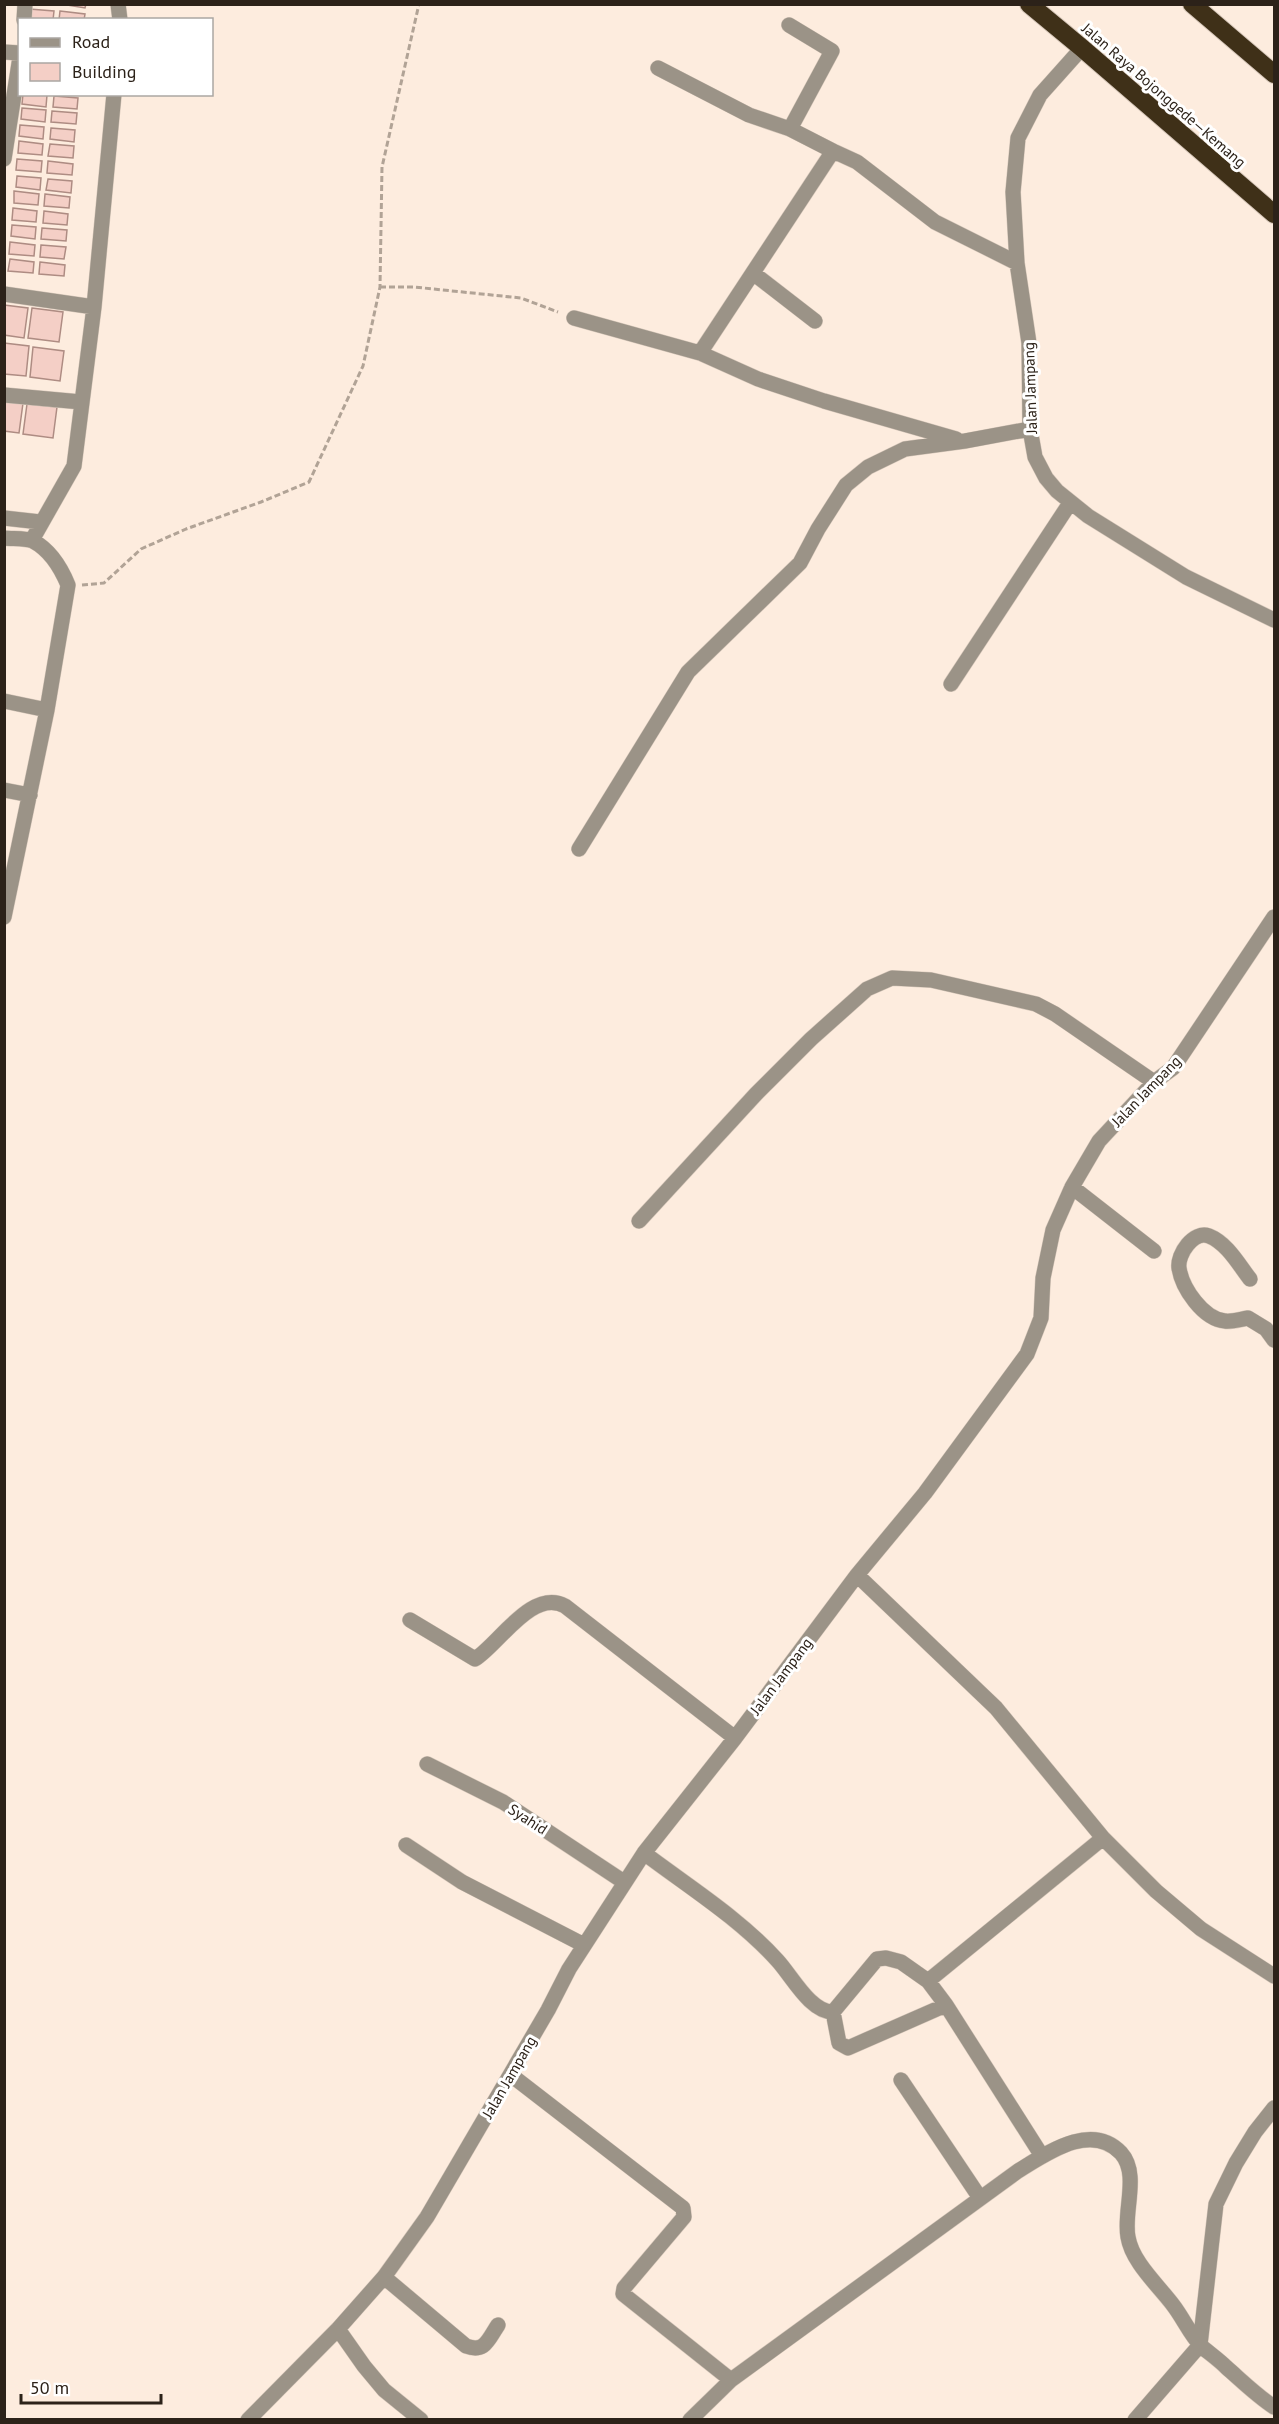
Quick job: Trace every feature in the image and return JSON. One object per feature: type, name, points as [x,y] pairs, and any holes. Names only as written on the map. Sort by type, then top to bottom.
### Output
[{"type":"highway","name":"Jalan Raya Bojonggede—Kemang","points":[[1029,4],[1275,214]]},
{"type":"highway","points":[[1192,4],[1275,74]]},
{"type":"street","points":[[789,25],[832,51],[790,129]]},
{"type":"street","name":"Jalan Jampang","points":[[1082,48],[1040,95],[1018,138],[1013,192],[1017,263],[1029,343],[1030,429],[1035,457],[1046,478],[1070,503],[1186,577],[1275,620]]},
{"type":"street","points":[[4,159],[18,68]]},
{"type":"street","points":[[658,68],[749,115],[790,129],[857,162],[935,222],[1017,263]]},
{"type":"street","points":[[32,540],[40,522],[74,466],[94,308],[114,96]]},
{"type":"street","points":[[699,353],[833,151]]},
{"type":"street","points":[[753,273],[815,321]]},
{"type":"street","points":[[4,294],[94,308]]},
{"type":"street","points":[[574,318],[699,353],[758,379],[824,401],[965,441]]},
{"type":"street","points":[[4,394],[81,402]]},
{"type":"street","points":[[579,849],[688,672],[800,563],[846,485],[868,467],[905,449],[1030,429]]},
{"type":"street","points":[[951,684],[1070,503]]},
{"type":"street","points":[[4,519],[40,522]]},
{"type":"street","points":[[4,538],[32,540],[48,552],[62,570],[68,585],[47,710],[4,917]]},
{"type":"street","points":[[4,701],[47,710]]},
{"type":"street","points":[[4,790],[30,795]]},
{"type":"street","name":"Jalan Jampang","points":[[248,2420],[338,2329],[384,2277],[427,2217],[584,1945],[644,1853],[735,1738],[857,1575],[925,1493],[1027,1354],[1041,1318],[1043,1278],[1053,1230],[1072,1187],[1099,1142],[1154,1082],[1173,1068],[1275,917]]},
{"type":"street","points":[[639,1221],[756,1094],[811,1039],[867,989],[892,978],[931,980],[1035,1004],[1056,1014],[1154,1082]]},
{"type":"street","points":[[1072,1187],[1154,1251]]},
{"type":"street","points":[[1250,1279],[1228,1251],[1208,1235],[1198,1235],[1191,1241],[1178,1265],[1183,1282],[1191,1296],[1214,1317],[1226,1321],[1248,1318],[1266,1329],[1275,1340]]},
{"type":"street","points":[[857,1575],[996,1708],[1103,1838],[1156,1891],[1202,1929],[1275,1976]]},
{"type":"street","points":[[410,1620],[475,1659],[525,1614],[548,1602],[557,1602],[735,1738]]},
{"type":"street","name":"Syahid","points":[[427,1764],[503,1802],[624,1882]]},
{"type":"street","points":[[928,1981],[1103,1838]]},
{"type":"street","points":[[406,1845],[462,1882],[584,1945]]},
{"type":"street","points":[[644,1853],[741,1926],[777,1959],[814,2006],[823,2011],[833,2012]]},
{"type":"street","points":[[945,2004],[848,2048],[838,2043],[833,2012],[877,1959],[886,1958],[901,1962],[928,1981],[945,2004],[1042,2156]]},
{"type":"street","points":[[511,2075],[683,2208],[684,2217],[624,2288],[623,2294],[731,2380]]},
{"type":"street","points":[[901,2080],[980,2198]]},
{"type":"street","points":[[1135,2420],[1200,2345],[1216,2204],[1246,2147],[1275,2108]]},
{"type":"street","points":[[690,2420],[731,2380],[980,2198],[1055,2148],[1077,2140],[1092,2139],[1107,2144],[1122,2154],[1128,2166],[1126,2224],[1128,2240],[1139,2261],[1174,2306],[1200,2345],[1258,2397],[1275,2407]]},
{"type":"street","points":[[384,2277],[466,2346],[476,2350],[483,2347],[498,2325]]},
{"type":"street","points":[[338,2329],[384,2390],[421,2420]]},
{"type":"path","points":[[104,583],[141,549],[186,529],[309,482],[363,366],[380,287],[382,167],[419,4]]},
{"type":"path","points":[[380,287],[414,287],[521,298],[574,318]]},
{"type":"building","points":[[61,4],[86,4],[85,8]]},
{"type":"building","points":[[29,9],[54,11],[53,18],[28,18]]},
{"type":"building","points":[[60,11],[85,14],[84,18],[59,18]]},
{"type":"building","points":[[23,96],[47,96],[46,107],[22,104]]},
{"type":"building","points":[[54,96],[78,98],[77,109],[53,107]]},
{"type":"building","points":[[22,108],[46,110],[45,122],[21,119]]},
{"type":"building","points":[[52,111],[77,113],[76,124],[51,122]]},
{"type":"building","points":[[20,125],[44,127],[43,139],[19,136]]},
{"type":"building","points":[[51,128],[75,130],[74,142],[50,139]]},
{"type":"building","points":[[19,141],[43,144],[42,155],[18,153]]},
{"type":"building","points":[[50,144],[74,146],[73,158],[48,156]]},
{"type":"building","points":[[17,159],[42,161],[41,172],[16,170]]},
{"type":"building","points":[[48,161],[73,164],[72,175],[47,173]]},
{"type":"building","points":[[17,176],[41,178],[40,190],[16,187]]},
{"type":"building","points":[[48,179],[72,181],[71,193],[46,190]]},
{"type":"building","points":[[14,191],[39,194],[38,205],[14,203]]},
{"type":"building","points":[[45,194],[70,197],[69,208],[44,206]]},
{"type":"building","points":[[13,208],[37,211],[36,222],[12,220]]},
{"type":"building","points":[[44,211],[68,214],[67,225],[43,223]]},
{"type":"building","points":[[12,225],[36,227],[35,239],[11,236]]},
{"type":"building","points":[[42,228],[67,230],[66,241],[41,239]]},
{"type":"building","points":[[10,242],[35,245],[34,256],[9,254]]},
{"type":"building","points":[[41,245],[66,247],[64,259],[40,257]]},
{"type":"building","points":[[10,259],[34,262],[33,273],[8,271]]},
{"type":"building","points":[[40,262],[65,265],[64,276],[39,274]]},
{"type":"building","points":[[4,305],[28,308],[24,338],[4,335]]},
{"type":"building","points":[[32,308],[63,312],[59,342],[28,338]]},
{"type":"building","points":[[4,343],[29,346],[26,376],[4,374]]},
{"type":"building","points":[[33,347],[64,351],[60,381],[30,377]]},
{"type":"building","points":[[4,401],[23,403],[19,433],[4,431]]},
{"type":"building","points":[[27,404],[57,407],[53,438],[23,434]]}]
